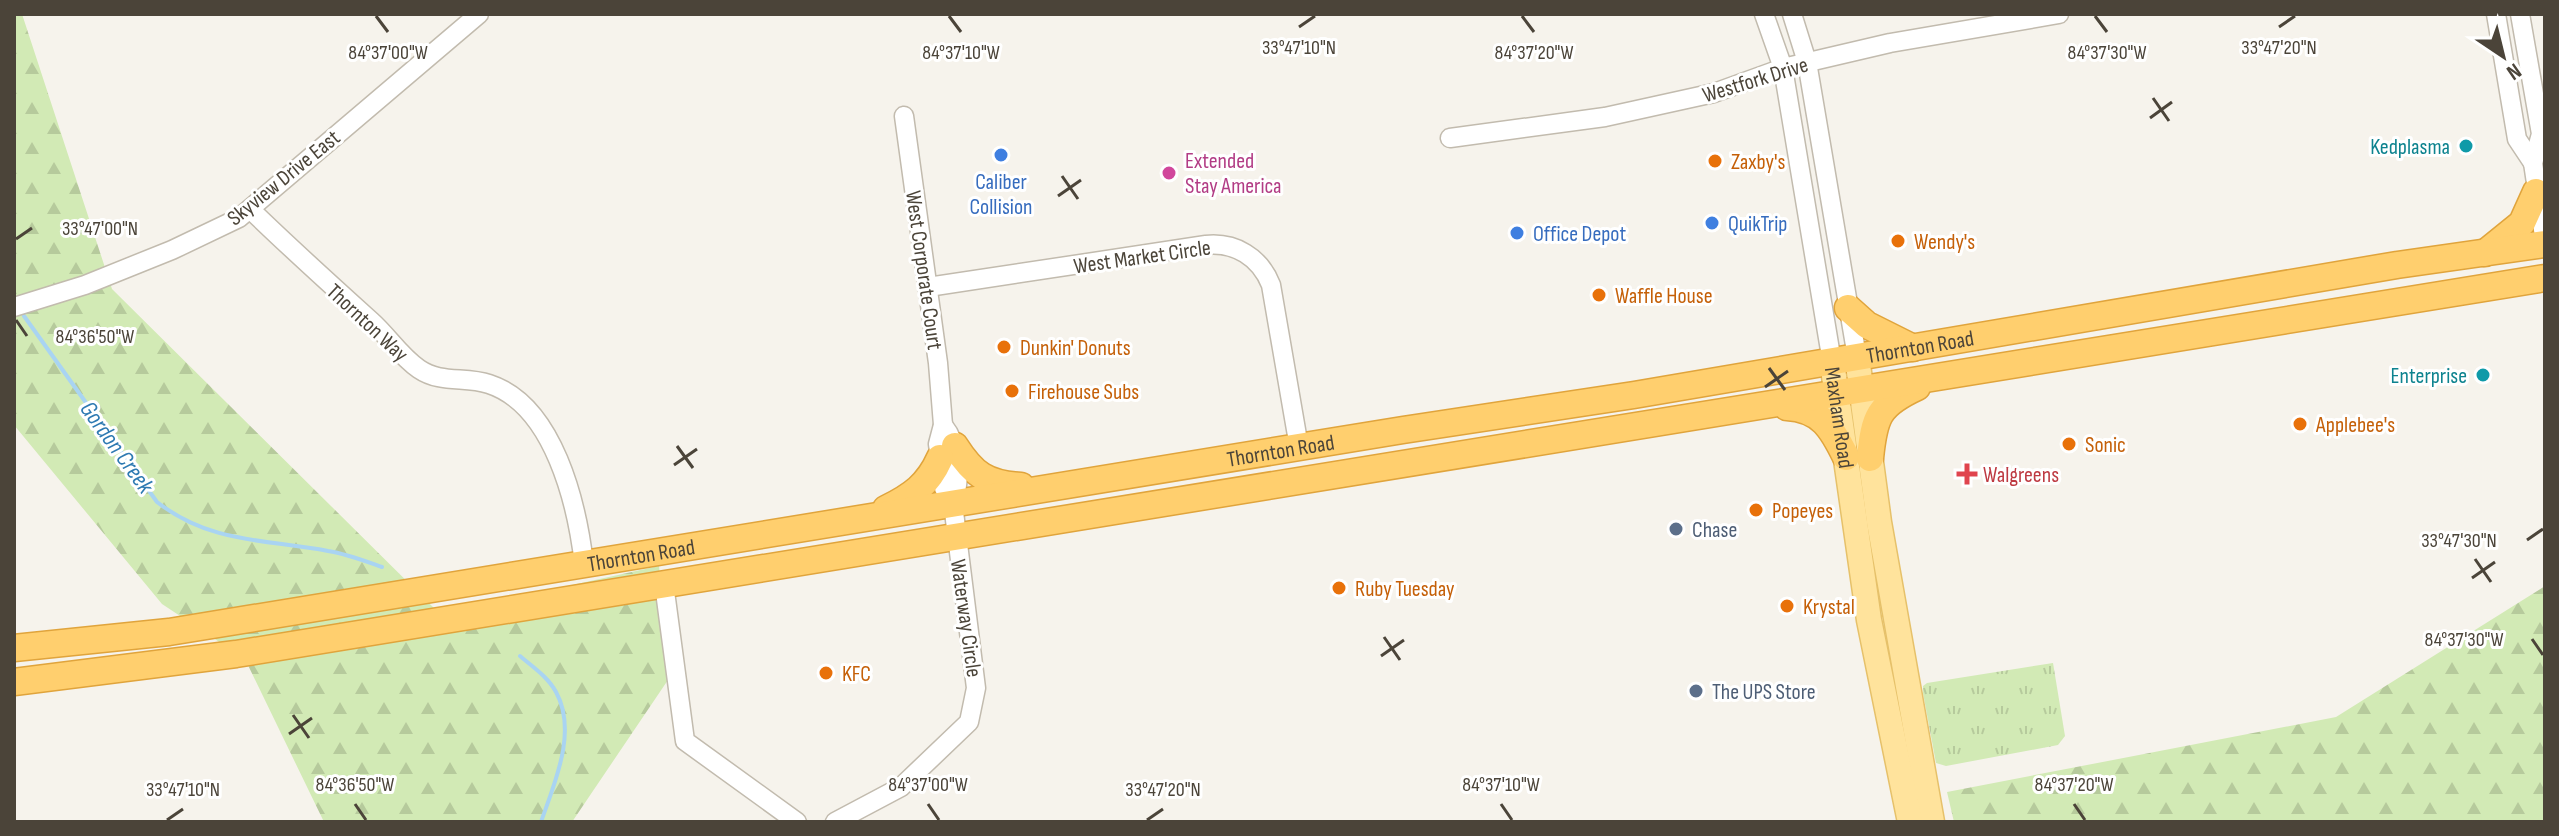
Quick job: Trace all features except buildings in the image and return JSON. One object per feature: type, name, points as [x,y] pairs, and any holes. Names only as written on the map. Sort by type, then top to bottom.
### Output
[{"type":"highway","points":[[2482,255],[2522,223],[2536,192]]},
{"type":"highway","name":"Thornton Road","points":[[14,648],[169,632],[1299,447],[1533,412],[2366,270],[2545,244]]},
{"type":"highway","name":"Thornton Road","points":[[14,682],[236,654],[2545,278]]},
{"type":"highway","points":[[1848,308],[1867,325],[1913,348]]},
{"type":"highway","points":[[1776,405],[1817,414],[1858,457],[1881,411],[1896,397],[1934,379]]},
{"type":"highway","points":[[866,519],[917,492],[932,476],[946,443],[984,478],[1013,486],[1052,489]]},
{"type":"main road","name":"Maxham Road","points":[[1844,360],[1858,457],[1871,627],[1910,822]]},
{"type":"main road","name":"Maxham Road","points":[[1858,457],[1879,522],[1932,822]]},
{"type":"main road","points":[[1871,627],[1886,640],[1901,720],[1918,741]]},
{"type":"street","name":"Skyview Drive East","points":[[14,307],[85,285],[172,250],[239,218],[479,14]]},
{"type":"street","name":"Maxham Road","points":[[1764,14],[1783,68],[1844,360]]},
{"type":"street","name":"Maxham Road","points":[[1792,14],[1807,62],[1848,308],[1844,360]]},
{"type":"street","name":"Westfork Drive","points":[[1450,138],[1605,117],[1714,93],[1783,68],[1890,43],[2059,14]]},
{"type":"street","points":[[2496,14],[2517,139],[2533,163]]},
{"type":"street","points":[[2520,14],[2541,134],[2533,163],[2545,244]]},
{"type":"street","name":"West Corporate Court","points":[[904,116],[938,363],[946,443],[944,488],[953,504],[956,537]]},
{"type":"street","name":"Thornton Way","points":[[250,209],[422,371],[439,378],[475,380],[492,385],[523,404],[539,425],[567,483],[578,518],[584,564]]},
{"type":"street","name":"West Market Circle","points":[[928,287],[1206,245],[1222,244],[1237,248],[1259,265],[1271,285],[1299,447]]},
{"type":"street","name":"Waterway Circle","points":[[835,822],[901,787],[969,722],[976,688],[956,537]]},
{"type":"street","points":[[664,584],[685,741],[797,822]]},
{"type":"green space","points":[[14,14],[22,14],[112,289],[440,614],[659,566],[670,677],[572,822],[324,822],[245,659],[162,604],[14,425]]},
{"type":"green space","points":[[2545,586],[2545,822],[1954,822],[1947,792],[2336,717]]},
{"type":"green space","points":[[2053,663],[2065,736],[2058,745],[1946,766],[1936,763],[1923,686]]},
{"type":"waterway","name":"Gordon Creek","points":[[24,316],[157,502],[177,516],[218,533],[335,552],[382,567]]},
{"type":"waterway","name":"Gordon Creek","points":[[520,656],[553,687],[565,724],[562,758],[541,822]]},
{"type":"place","name":"Kedplasma","points":[[2466,146]]},
{"type":"place","name":"Caliber Collision","points":[[1001,155]]},
{"type":"place","name":"Zaxby's","points":[[1715,161]]},
{"type":"place","name":"Extended Stay America","points":[[1169,173]]},
{"type":"place","name":"QuikTrip","points":[[1712,223]]},
{"type":"place","name":"Office Depot","points":[[1517,233]]},
{"type":"place","name":"Wendy's","points":[[1898,241]]},
{"type":"place","name":"Waffle House","points":[[1599,295]]},
{"type":"place","name":"Dunkin' Donuts","points":[[1004,347]]},
{"type":"place","name":"Enterprise","points":[[2483,375]]},
{"type":"place","name":"Firehouse Subs","points":[[1012,391]]},
{"type":"place","name":"Applebee's","points":[[2300,424]]},
{"type":"place","name":"Sonic","points":[[2069,444]]},
{"type":"place","name":"Walgreens","points":[[1967,474]]},
{"type":"place","name":"Popeyes","points":[[1756,510]]},
{"type":"place","name":"Chase","points":[[1676,529]]},
{"type":"place","name":"Ruby Tuesday","points":[[1339,588]]},
{"type":"place","name":"Krystal","points":[[1787,606]]},
{"type":"place","name":"KFC","points":[[826,673]]},
{"type":"place","name":"The UPS Store","points":[[1696,691]]}]
